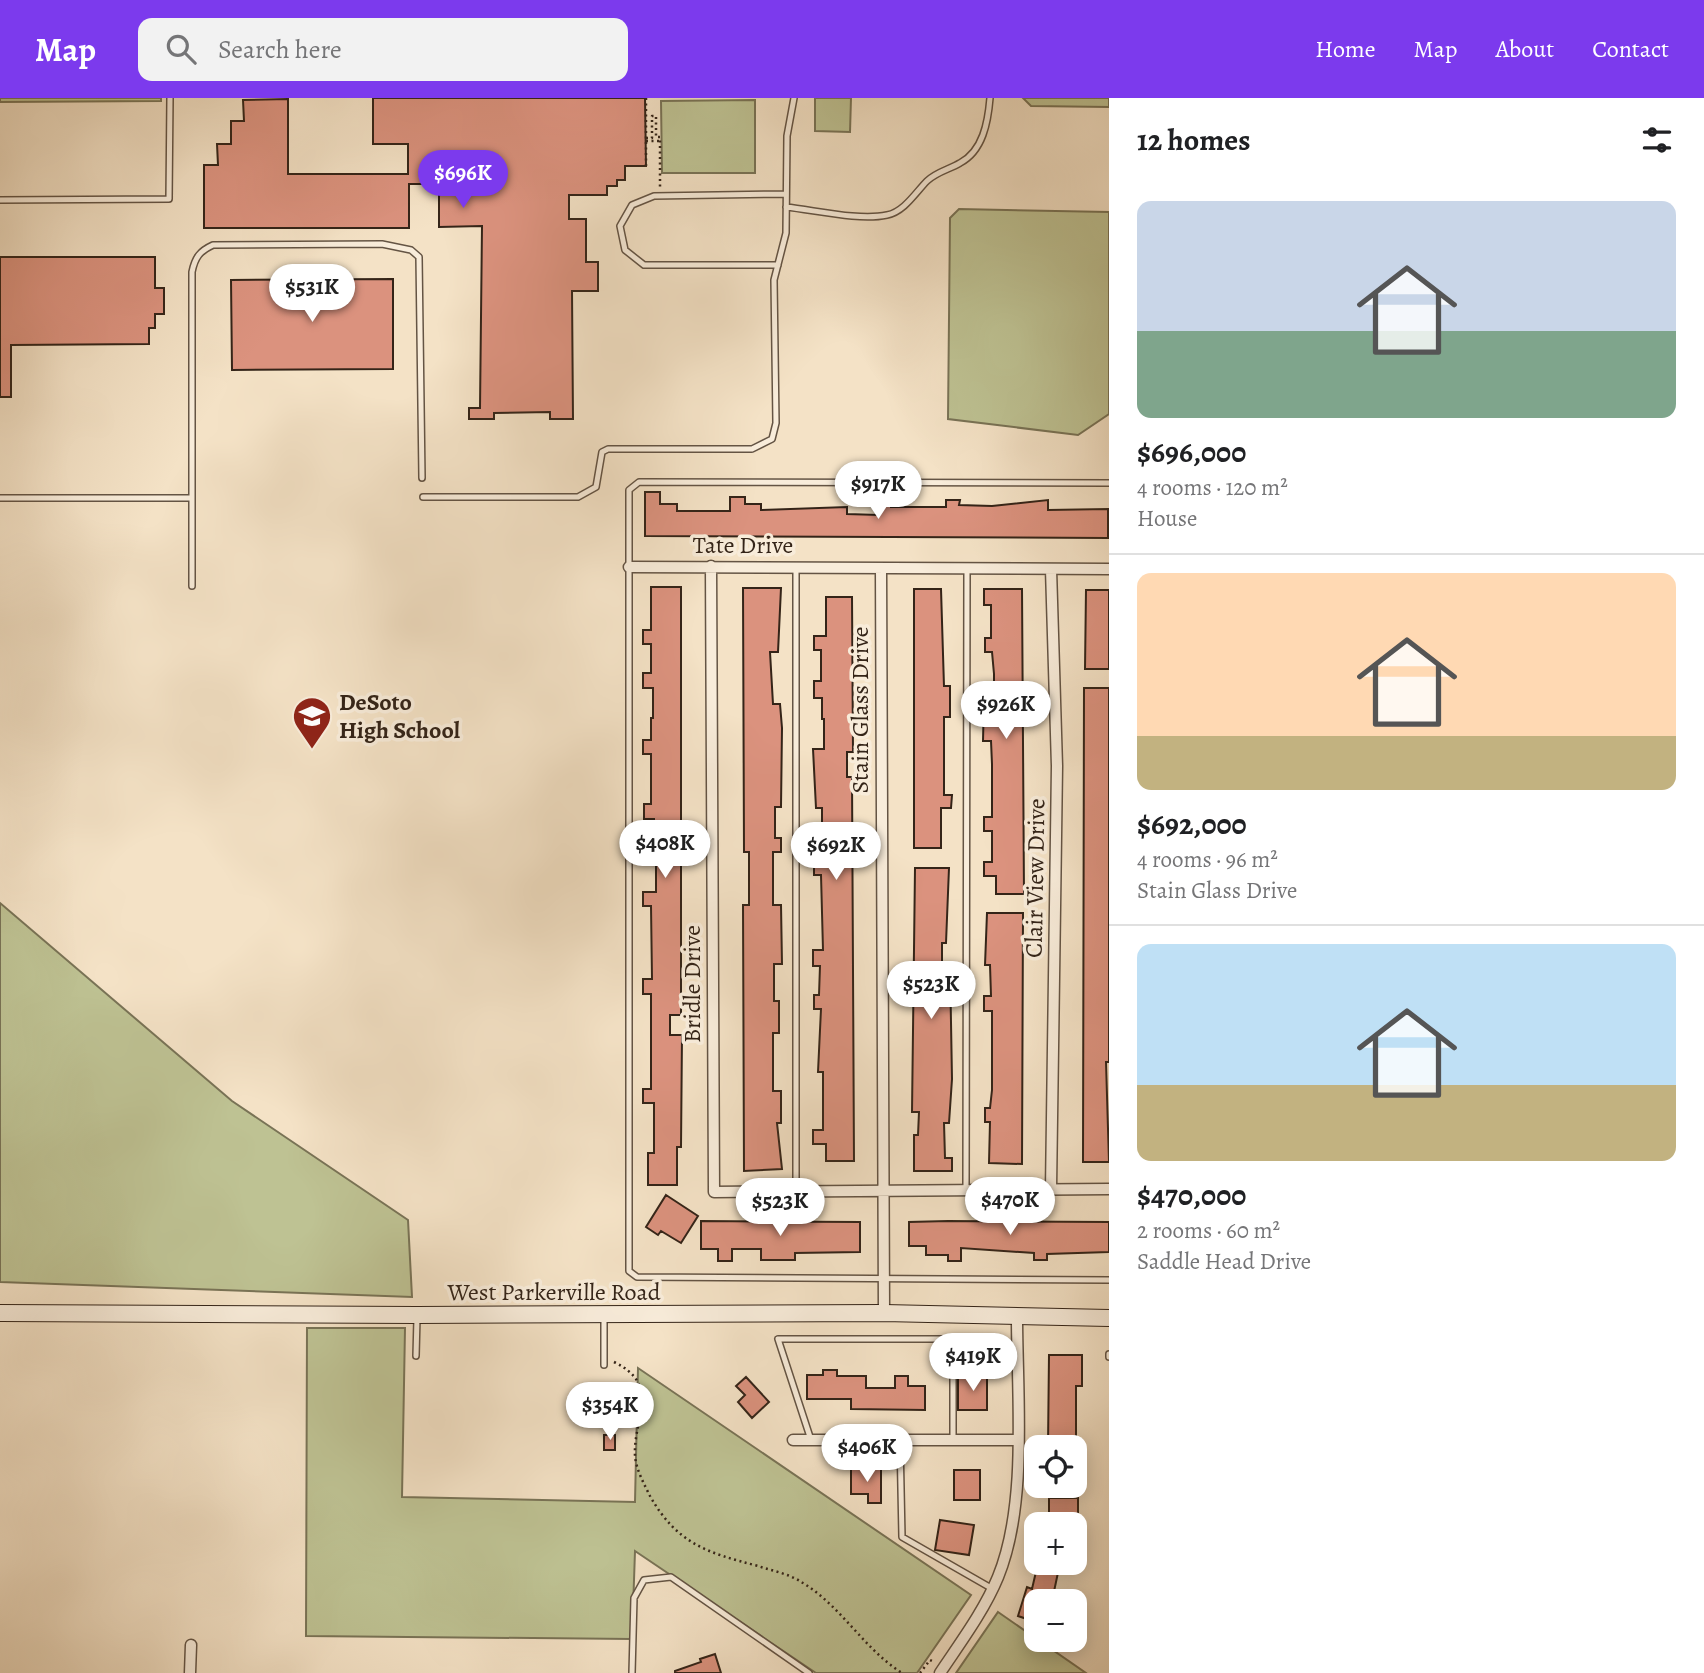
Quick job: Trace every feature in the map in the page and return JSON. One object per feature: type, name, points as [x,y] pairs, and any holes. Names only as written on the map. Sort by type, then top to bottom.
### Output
[{"type":"main road","name":"West Parkerville Road","points":[[0,1313],[884,1313],[1109,1318]]},
{"type":"street","name":"Tate Drive","points":[[629,566],[1109,569]]},
{"type":"street","name":"Bridle Drive","points":[[711,566],[714,1192],[796,1190]]},
{"type":"street","name":"Stain Glass Drive","points":[[881,568],[884,1313]]},
{"type":"street","name":"Clair View Drive","points":[[1051,569],[1057,766],[1051,1189]]},
{"type":"street","points":[[796,1190],[1109,1189]]},
{"type":"street","points":[[940,1673],[992,1589],[1011,1535],[1016,1500],[1017,1317]]},
{"type":"street","points":[[793,1440],[1017,1440]]},
{"type":"street","points":[[190,1673],[191,1645]]},
{"type":"lane","points":[[0,200],[169,200],[170,98]]},
{"type":"lane","points":[[423,498],[578,498],[596,486],[602,452],[608,449],[752,449],[765,444],[775,433],[776,423],[774,298],[786,233],[787,136],[794,98]]},
{"type":"lane","points":[[786,207],[875,216],[890,215],[914,197],[930,178],[964,162],[980,143],[988,121],[990,98]]},
{"type":"lane","points":[[778,265],[643,265],[625,250],[620,226],[632,205],[654,196],[785,194]]},
{"type":"lane","points":[[192,586],[192,272],[195,259],[202,250],[213,246],[382,244],[411,250],[419,257],[422,478]]},
{"type":"lane","points":[[1109,484],[639,482],[629,490],[629,1271],[637,1277],[1109,1280]]},
{"type":"lane","points":[[0,498],[191,498]]},
{"type":"lane","points":[[796,566],[796,1190]]},
{"type":"lane","points":[[966,1188],[967,568]]},
{"type":"lane","points":[[416,1356],[417,1315]]},
{"type":"lane","points":[[604,1315],[604,1361]]},
{"type":"lane","points":[[811,1440],[778,1339],[943,1339],[953,1371],[953,1440]]},
{"type":"lane","points":[[900,1440],[902,1536],[992,1589]]},
{"type":"lane","points":[[632,1673],[634,1598],[644,1580],[671,1577],[809,1673]]},
{"type":"path","points":[[646,98],[646,168]]},
{"type":"path","points":[[646,139],[652,138],[652,116],[656,116],[656,137],[660,137],[660,188]]},
{"type":"path","points":[[646,139],[660,141]]},
{"type":"path","points":[[604,1361],[632,1374],[642,1390],[635,1448],[638,1469],[658,1508],[683,1538],[714,1554],[801,1581],[821,1596],[871,1648],[902,1673]]},
{"type":"green space","points":[[0,98],[161,98],[161,101],[0,102]]},
{"type":"green space","points":[[815,98],[851,98],[850,132],[815,131]]},
{"type":"green space","points":[[1023,98],[1109,98],[1109,107],[1031,106]]},
{"type":"green space","points":[[755,100],[755,173],[662,173],[661,101]]},
{"type":"green space","points":[[959,209],[1109,212],[1109,414],[1078,435],[948,419],[950,218]]},
{"type":"green space","points":[[0,903],[232,1101],[408,1220],[412,1297],[0,1282]]},
{"type":"green space","points":[[307,1328],[405,1328],[402,1497],[635,1502],[638,1368],[971,1595],[917,1673],[816,1673],[635,1551],[632,1639],[306,1636]]},
{"type":"green space","points":[[998,1612],[1024,1630],[1024,1652],[1056,1652],[1086,1673],[956,1673]]},
{"type":"building","points":[[373,98],[645,98],[646,166],[625,166],[625,180],[617,180],[617,186],[607,186],[607,195],[569,195],[569,219],[586,219],[586,262],[598,262],[598,291],[572,291],[573,419],[550,419],[550,412],[494,413],[494,419],[469,419],[469,408],[480,408],[482,226],[439,227],[439,184],[409,184],[409,228],[204,228],[204,165],[218,165],[217,144],[231,144],[231,121],[244,121],[243,100],[288,99],[288,174],[408,174],[408,144],[373,144]]},
{"type":"building","points":[[0,257],[155,257],[155,288],[164,288],[164,314],[155,314],[155,328],[149,328],[149,344],[11,345],[11,397],[0,397]]},
{"type":"building","points":[[393,279],[393,369],[232,370],[231,280]]},
{"type":"building","points":[[645,492],[660,492],[660,504],[677,504],[677,511],[730,511],[730,497],[745,497],[745,504],[761,504],[761,510],[847,507],[847,514],[879,515],[879,504],[891,504],[891,507],[946,507],[946,500],[960,500],[959,505],[992,506],[1048,500],[1048,510],[1108,509],[1108,538],[645,536]]},
{"type":"building","points":[[651,587],[681,587],[681,1015],[670,1015],[670,1035],[682,1035],[681,1147],[677,1147],[677,1185],[648,1185],[648,1153],[654,1153],[654,1103],[643,1103],[643,1089],[651,1089],[651,994],[643,994],[643,979],[652,979],[651,906],[643,906],[643,892],[656,892],[656,862],[643,863],[643,848],[654,848],[654,819],[644,819],[644,804],[651,804],[651,754],[643,754],[643,740],[651,740],[653,718],[653,688],[643,688],[643,673],[651,673],[651,644],[643,644],[643,630],[651,630]]},
{"type":"building","points":[[743,588],[781,588],[778,652],[770,652],[773,704],[780,704],[782,728],[781,807],[775,807],[775,838],[781,838],[781,852],[773,852],[773,905],[781,905],[782,964],[774,964],[774,1001],[779,1001],[779,1033],[773,1033],[773,1091],[781,1091],[781,1123],[777,1123],[782,1169],[744,1171],[743,905],[749,905],[749,852],[744,852]]},
{"type":"building","points":[[914,589],[941,589],[944,686],[950,686],[950,717],[944,717],[944,795],[952,795],[951,808],[941,808],[941,848],[914,848]]},
{"type":"building","points":[[984,589],[1022,589],[1024,894],[996,894],[996,876],[984,876],[984,862],[992,862],[992,831],[984,831],[984,817],[992,817],[992,764],[991,741],[983,741],[984,698],[994,698],[994,674],[992,652],[985,652],[985,638],[991,638],[991,605],[984,605]]},
{"type":"building","points":[[1086,590],[1109,590],[1109,669],[1085,669]]},
{"type":"building","points":[[826,597],[852,597],[853,752],[847,752],[847,777],[852,777],[854,1161],[826,1161],[826,1144],[813,1144],[813,1130],[823,1130],[823,1072],[818,1072],[821,1009],[814,1009],[814,995],[819,995],[820,966],[813,966],[813,950],[823,950],[821,875],[814,875],[814,860],[822,860],[822,808],[816,808],[813,749],[824,749],[822,698],[814,698],[814,681],[821,681],[821,650],[814,650],[814,636],[826,636]]},
{"type":"building","points":[[1084,688],[1109,688],[1109,1062],[1106,1062],[1109,1162],[1083,1162]]},
{"type":"building","points":[[915,868],[949,868],[946,943],[942,943],[942,966],[950,966],[952,1079],[949,1123],[944,1123],[945,1158],[952,1158],[952,1171],[914,1171],[914,1135],[918,1135],[919,1112],[912,1112]]},
{"type":"building","points":[[987,913],[1023,913],[1022,1164],[989,1163],[990,1122],[985,1122],[985,1108],[990,1108],[992,1090],[992,1011],[984,1011],[984,996],[991,996],[990,965],[985,965]]},
{"type":"building","points":[[666,1195],[698,1216],[681,1243],[661,1231],[658,1235],[646,1227]]},
{"type":"building","points":[[701,1221],[860,1222],[860,1252],[795,1253],[795,1260],[761,1260],[761,1249],[732,1249],[732,1261],[718,1261],[718,1249],[701,1249]]},
{"type":"building","points":[[909,1222],[1109,1222],[1109,1252],[1047,1254],[1047,1260],[1034,1260],[1034,1253],[961,1248],[961,1261],[948,1261],[948,1255],[926,1255],[926,1246],[909,1246]]},
{"type":"building","points":[[1049,1355],[1082,1355],[1082,1386],[1076,1386],[1076,1435],[1048,1435]]},
{"type":"building","points":[[823,1370],[837,1370],[837,1376],[866,1376],[866,1388],[895,1388],[895,1376],[908,1376],[908,1386],[925,1386],[925,1410],[851,1409],[851,1399],[807,1399],[807,1375],[823,1375]]},
{"type":"building","points":[[958,1376],[987,1376],[987,1410],[958,1410]]},
{"type":"building","points":[[746,1377],[769,1402],[752,1418],[738,1402],[745,1395],[736,1386]]},
{"type":"building","points":[[604,1435],[615,1435],[615,1450],[604,1450]]},
{"type":"building","points":[[851,1469],[881,1469],[881,1503],[868,1503],[868,1494],[851,1494]]},
{"type":"building","points":[[954,1470],[980,1470],[980,1500],[954,1500]]},
{"type":"building","points":[[1049,1498],[1078,1498],[1078,1512],[1049,1512]]},
{"type":"building","points":[[940,1520],[974,1525],[969,1555],[935,1550]]},
{"type":"building","points":[[1035,1575],[1057,1575],[1055,1589],[1032,1589]]},
{"type":"building","points":[[1024,1597],[1024,1618],[1018,1616]]},
{"type":"building","points":[[715,1654],[721,1673],[675,1673],[701,1662],[700,1659]]},
{"type":"place","name":"DeSoto High School","points":[[312,750]]}]
